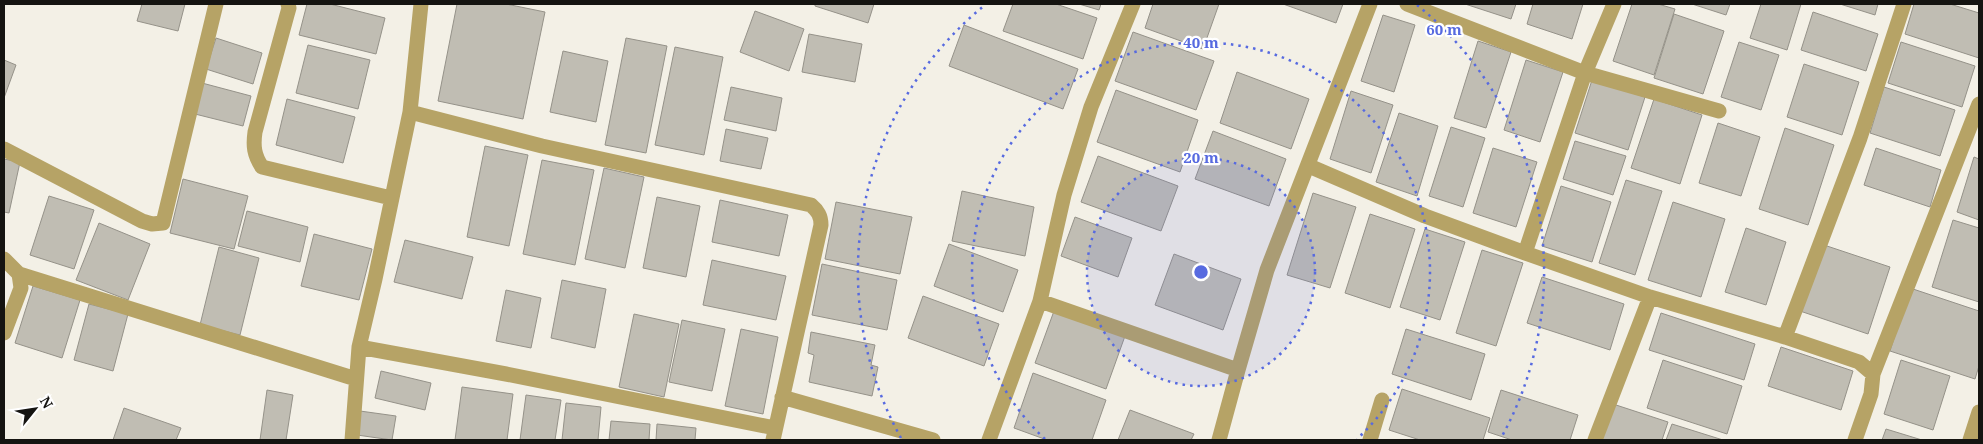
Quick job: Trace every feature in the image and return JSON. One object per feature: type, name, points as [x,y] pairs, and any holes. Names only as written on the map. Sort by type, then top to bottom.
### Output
[{"type":"street","points":[[4,149],[142,221],[163,223],[216,4]]},
{"type":"street","points":[[288,4],[289,8],[255,132],[254,152],[258,161],[262,167],[391,198]]},
{"type":"street","points":[[352,440],[359,347],[410,112],[421,4]]},
{"type":"street","points":[[989,440],[1040,301],[1064,195],[1086,125],[1104,73],[1132,4]]},
{"type":"street","points":[[1219,440],[1268,270],[1370,4]]},
{"type":"street","points":[[1406,4],[1585,73],[1719,111]]},
{"type":"street","points":[[1525,253],[1585,73],[1614,4]]},
{"type":"street","points":[[1785,337],[1860,138],[1904,4]]},
{"type":"street","points":[[1855,440],[1871,394],[1873,374],[1979,104]]},
{"type":"street","points":[[359,347],[506,374],[774,434],[821,225],[819,213],[811,205],[542,146],[410,112]]},
{"type":"street","points":[[1309,166],[1425,216],[1525,253],[1650,297],[1785,337],[1859,362],[1873,374]]},
{"type":"street","points":[[4,259],[19,274],[356,380]]},
{"type":"street","points":[[4,333],[21,288],[19,274]]},
{"type":"street","points":[[1595,440],[1650,297]]},
{"type":"street","points":[[1040,301],[1238,370]]},
{"type":"street","points":[[782,397],[933,440]]},
{"type":"street","points":[[1970,440],[1979,412],[1979,397]]},
{"type":"street","points":[[1370,440],[1382,400]]},
{"type":"building","points":[[142,4],[185,4],[178,31],[137,21]]},
{"type":"building","points":[[307,4],[330,4],[385,18],[376,54],[299,35]]},
{"type":"building","points":[[457,4],[506,4],[545,12],[523,119],[438,101]]},
{"type":"building","points":[[815,4],[874,4],[868,23],[815,6]]},
{"type":"building","points":[[1013,4],[1056,4],[1097,18],[1083,59],[1003,31]]},
{"type":"building","points":[[1079,4],[1101,4],[1099,10]]},
{"type":"building","points":[[1153,4],[1219,4],[1203,49],[1145,28]]},
{"type":"building","points":[[1283,4],[1343,4],[1336,23]]},
{"type":"building","points":[[1465,4],[1516,4],[1511,19]]},
{"type":"building","points":[[1533,4],[1583,4],[1572,39],[1527,24]]},
{"type":"building","points":[[1632,4],[1658,4],[1675,9],[1654,75],[1613,61]]},
{"type":"building","points":[[1692,4],[1730,4],[1726,15]]},
{"type":"building","points":[[1761,4],[1801,4],[1787,50],[1750,38]]},
{"type":"building","points":[[1840,4],[1878,4],[1875,15]]},
{"type":"building","points":[[1914,4],[1950,4],[1979,13],[1979,58],[1905,34]]},
{"type":"building","points":[[755,11],[804,29],[789,71],[740,52]]},
{"type":"building","points":[[1813,12],[1878,34],[1866,71],[1801,50]]},
{"type":"building","points":[[1674,14],[1724,31],[1703,94],[1654,78]]},
{"type":"building","points":[[1383,15],[1415,25],[1394,92],[1361,81]]},
{"type":"building","points":[[964,25],[1078,69],[1063,109],[949,66]]},
{"type":"building","points":[[1133,32],[1214,61],[1196,110],[1115,81]]},
{"type":"building","points":[[809,34],[862,44],[855,82],[802,72]]},
{"type":"building","points":[[216,38],[262,53],[253,84],[206,69]]},
{"type":"building","points":[[626,38],[667,46],[646,153],[605,145]]},
{"type":"building","points":[[1478,41],[1511,52],[1486,128],[1454,118]]},
{"type":"building","points":[[1739,42],[1779,55],[1761,110],[1721,97]]},
{"type":"building","points":[[1901,42],[1975,66],[1962,107],[1888,83]]},
{"type":"building","points":[[308,45],[370,60],[358,109],[296,93]]},
{"type":"building","points":[[675,47],[723,57],[704,155],[655,145]]},
{"type":"building","points":[[563,51],[608,61],[596,122],[550,112]]},
{"type":"building","points":[[4,60],[16,65],[4,98]]},
{"type":"building","points":[[1526,60],[1563,72],[1540,142],[1504,130]]},
{"type":"building","points":[[1804,64],[1859,82],[1842,135],[1787,117]]},
{"type":"building","points":[[1237,72],[1309,99],[1291,149],[1220,123]]},
{"type":"building","points":[[1592,80],[1645,97],[1628,150],[1575,133]]},
{"type":"building","points":[[202,83],[251,96],[243,126],[195,114]]},
{"type":"building","points":[[731,87],[782,98],[776,131],[724,120]]},
{"type":"building","points":[[1884,87],[1955,110],[1940,156],[1870,133]]},
{"type":"building","points":[[1116,90],[1198,120],[1180,172],[1097,142]]},
{"type":"building","points":[[1351,91],[1393,105],[1371,173],[1330,159]]},
{"type":"building","points":[[287,99],[355,117],[343,163],[276,145]]},
{"type":"building","points":[[1654,99],[1702,115],[1680,184],[1631,168]]},
{"type":"building","points":[[1399,113],[1438,126],[1417,196],[1376,182]]},
{"type":"building","points":[[1718,123],[1760,137],[1741,196],[1699,183]]},
{"type":"building","points":[[1451,127],[1485,138],[1463,207],[1429,196]]},
{"type":"building","points":[[1785,128],[1834,145],[1808,225],[1759,209]]},
{"type":"building","points":[[726,129],[768,138],[761,169],[720,161]]},
{"type":"building","points":[[1213,131],[1286,159],[1269,206],[1195,179]]},
{"type":"building","points":[[1575,141],[1626,156],[1613,195],[1563,179]]},
{"type":"building","points":[[485,146],[528,155],[509,246],[467,237]]},
{"type":"building","points":[[1493,148],[1537,162],[1516,227],[1473,213]]},
{"type":"building","points":[[1876,148],[1941,170],[1930,207],[1864,185]]},
{"type":"building","points":[[1098,156],[1178,186],[1161,231],[1081,202]]},
{"type":"building","points":[[1974,157],[1979,159],[1979,220],[1957,212]]},
{"type":"building","points":[[4,159],[20,162],[9,213],[4,212]]},
{"type":"building","points":[[542,160],[594,170],[575,265],[523,254]]},
{"type":"building","points":[[604,168],[644,177],[625,268],[585,259]]},
{"type":"building","points":[[183,179],[248,196],[234,249],[170,233]]},
{"type":"building","points":[[1626,180],[1662,191],[1635,275],[1599,263]]},
{"type":"building","points":[[1561,186],[1611,202],[1592,262],[1542,246]]},
{"type":"building","points":[[962,191],[1034,207],[1025,256],[952,241]]},
{"type":"building","points":[[1313,193],[1356,207],[1330,288],[1287,275]]},
{"type":"building","points":[[49,196],[94,210],[74,269],[30,255]]},
{"type":"building","points":[[657,197],[700,206],[686,277],[643,268]]},
{"type":"building","points":[[720,200],[788,215],[779,256],[712,242]]},
{"type":"building","points":[[836,202],[912,217],[900,274],[825,259]]},
{"type":"building","points":[[1673,202],[1725,219],[1701,297],[1648,280]]},
{"type":"building","points":[[247,211],[308,227],[300,262],[238,246]]},
{"type":"building","points":[[1370,214],[1415,229],[1390,308],[1345,293]]},
{"type":"building","points":[[1075,217],[1132,238],[1118,277],[1061,256]]},
{"type":"building","points":[[1953,220],[1979,228],[1979,302],[1932,287]]},
{"type":"building","points":[[99,223],[150,244],[128,300],[76,280]]},
{"type":"building","points":[[1746,228],[1786,242],[1766,305],[1725,292]]},
{"type":"building","points":[[1425,229],[1465,242],[1440,320],[1400,307]]},
{"type":"building","points":[[314,234],[372,249],[359,300],[301,286]]},
{"type":"building","points":[[405,240],[473,257],[462,299],[394,282]]},
{"type":"building","points":[[949,244],[1018,270],[1003,312],[934,286]]},
{"type":"building","points":[[1821,244],[1890,267],[1868,334],[1800,311]]},
{"type":"building","points":[[219,247],[259,258],[240,335],[200,325]]},
{"type":"building","points":[[1482,250],[1523,263],[1496,346],[1456,333]]},
{"type":"building","points":[[1174,254],[1241,279],[1223,330],[1155,305]]},
{"type":"building","points":[[712,260],[786,276],[776,320],[703,305]]},
{"type":"building","points":[[822,264],[897,280],[887,330],[812,315]]},
{"type":"building","points":[[1542,277],[1624,304],[1610,350],[1527,323]]},
{"type":"building","points":[[562,280],[606,289],[595,348],[551,338]]},
{"type":"building","points":[[33,286],[80,300],[62,358],[15,343]]},
{"type":"building","points":[[1910,288],[1979,311],[1979,366],[1975,379],[1890,351]]},
{"type":"building","points":[[506,290],[541,298],[531,348],[496,341]]},
{"type":"building","points":[[923,296],[999,324],[984,366],[908,338]]},
{"type":"building","points":[[89,304],[128,314],[113,371],[74,360]]},
{"type":"building","points":[[1054,311],[1125,336],[1106,389],[1035,363]]},
{"type":"building","points":[[1661,313],[1755,344],[1744,380],[1649,350]]},
{"type":"building","points":[[634,314],[679,324],[664,397],[619,387]]},
{"type":"building","points":[[682,320],[725,329],[712,391],[669,382]]},
{"type":"building","points":[[741,329],[778,337],[763,414],[725,406]]},
{"type":"building","points":[[1406,329],[1485,354],[1471,400],[1392,374]]},
{"type":"building","points":[[811,332],[875,345],[871,365],[878,367],[872,396],[809,382],[814,355],[808,353]]},
{"type":"building","points":[[1781,347],[1853,371],[1841,410],[1768,386]]},
{"type":"building","points":[[1663,360],[1742,386],[1727,434],[1647,408]]},
{"type":"building","points":[[1901,360],[1950,376],[1933,430],[1884,414]]},
{"type":"building","points":[[381,371],[431,383],[425,410],[375,398]]},
{"type":"building","points":[[1033,373],[1106,400],[1092,440],[1047,440],[1014,428]]},
{"type":"building","points":[[462,387],[513,394],[507,440],[455,440]]},
{"type":"building","points":[[1402,389],[1490,418],[1483,440],[1420,440],[1389,430]]},
{"type":"building","points":[[267,390],[293,395],[286,440],[260,440]]},
{"type":"building","points":[[1501,390],[1578,415],[1570,440],[1512,440],[1488,432]]},
{"type":"building","points":[[526,395],[561,400],[555,440],[520,440]]},
{"type":"building","points":[[566,403],[601,407],[598,440],[562,440]]},
{"type":"building","points":[[1613,404],[1668,422],[1662,440],[1601,440]]},
{"type":"building","points":[[124,408],[181,428],[176,440],[113,440]]},
{"type":"building","points":[[1130,410],[1194,434],[1191,440],[1118,440]]},
{"type":"building","points":[[360,411],[396,416],[392,440],[357,435]]},
{"type":"building","points":[[611,421],[650,424],[649,440],[609,440]]},
{"type":"building","points":[[657,424],[696,428],[695,440],[656,440]]},
{"type":"building","points":[[1672,424],[1723,440],[1666,440]]},
{"type":"building","points":[[1886,429],[1922,440],[1882,440]]}]
